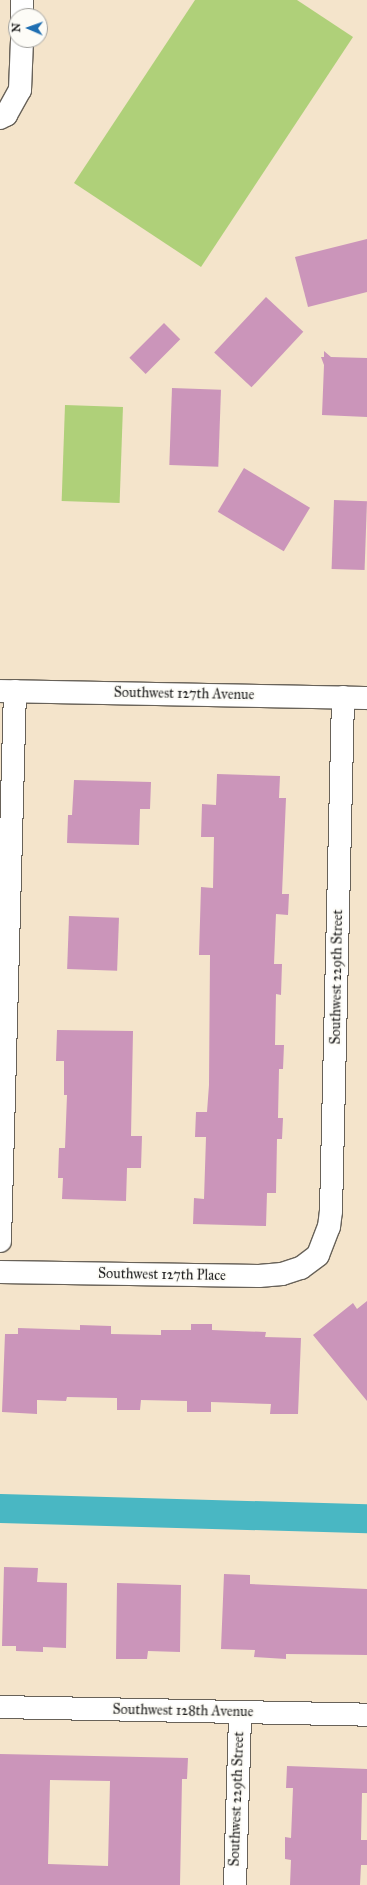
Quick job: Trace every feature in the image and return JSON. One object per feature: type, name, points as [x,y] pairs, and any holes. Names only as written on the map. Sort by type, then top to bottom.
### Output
[{"type":"street","points":[[3,116],[20,90],[22,48]]},
{"type":"street","points":[[0,1241],[7,691]]},
{"type":"street","name":"Southwest 127th Avenue","points":[[7,691],[367,698]]},
{"type":"street","name":"Southwest 229th Street","points":[[318,1255],[329,1227],[331,1211],[343,697]]},
{"type":"street","name":"Southwest 127th Place","points":[[0,1272],[259,1276],[282,1274],[301,1268],[318,1255]]},
{"type":"street","name":"Southwest 128th Avenue","points":[[0,1707],[367,1714]]},
{"type":"street","name":"Southwest 229th Street","points":[[235,1885],[240,1712]]},
{"type":"green space","points":[[195,0],[297,0],[353,37],[201,267],[74,183]]},
{"type":"green space","points":[[65,405],[123,407],[120,503],[62,501]]},
{"type":"building","points":[[367,239],[367,292],[308,307],[295,257]]},
{"type":"building","points":[[266,297],[303,332],[251,387],[214,353]]},
{"type":"building","points":[[164,323],[180,339],[146,374],[129,358]]},
{"type":"building","points":[[324,351],[331,357],[367,358],[367,417],[322,415],[324,365],[321,357],[324,357]]},
{"type":"building","points":[[172,388],[221,390],[218,467],[169,465]]},
{"type":"building","points":[[244,468],[310,508],[284,551],[218,512]]},
{"type":"building","points":[[334,500],[367,501],[365,570],[332,569]]},
{"type":"building","points":[[217,774],[280,776],[279,798],[286,798],[282,894],[289,894],[288,915],[276,914],[274,964],[282,964],[281,995],[276,994],[275,1045],[284,1045],[283,1069],[279,1069],[278,1118],[283,1118],[282,1139],[277,1139],[276,1193],[267,1193],[266,1226],[193,1224],[194,1198],[204,1199],[206,1137],[195,1137],[196,1112],[207,1112],[209,1085],[210,955],[199,955],[201,887],[213,888],[214,837],[201,837],[202,804],[216,805]]},
{"type":"building","points":[[74,780],[151,782],[150,809],[140,809],[139,845],[67,843],[68,815],[72,815]]},
{"type":"building","points":[[69,916],[119,918],[117,971],[67,969]]},
{"type":"building","points":[[57,1030],[133,1031],[131,1136],[142,1136],[141,1168],[127,1168],[126,1201],[62,1199],[63,1178],[58,1178],[59,1148],[65,1148],[67,1095],[64,1095],[64,1061],[56,1061]]},
{"type":"building","points":[[367,1301],[367,1401],[313,1335],[353,1303],[357,1309]]},
{"type":"building","points":[[191,1324],[212,1324],[212,1330],[266,1332],[265,1337],[301,1338],[298,1414],[270,1414],[271,1404],[211,1402],[211,1412],[187,1412],[187,1401],[141,1400],[140,1410],[117,1410],[117,1398],[67,1397],[66,1401],[37,1400],[37,1414],[2,1412],[5,1334],[18,1334],[18,1328],[80,1330],[80,1325],[111,1326],[111,1334],[161,1335],[161,1330],[191,1330]]},
{"type":"building","points":[[4,1567],[38,1568],[37,1582],[67,1583],[66,1648],[43,1647],[43,1652],[16,1651],[16,1646],[2,1646]]},
{"type":"building","points":[[224,1574],[250,1575],[250,1584],[367,1589],[367,1655],[286,1654],[286,1659],[254,1657],[255,1650],[221,1649]]},
{"type":"building","points":[[117,1583],[181,1585],[180,1652],[148,1651],[147,1659],[116,1659]]},
{"type":"building","points":[[0,1754],[188,1758],[187,1779],[182,1779],[180,1885],[0,1885]],"holes":[[[50,1780],[110,1781],[108,1866],[48,1864]]]},
{"type":"building","points":[[287,1766],[367,1769],[367,1793],[362,1793],[361,1840],[367,1840],[367,1865],[361,1865],[360,1885],[290,1885],[291,1860],[285,1859],[285,1837],[291,1838],[293,1788],[286,1788]]},
{"type":"waterway","points":[[0,1508],[367,1518]]}]
